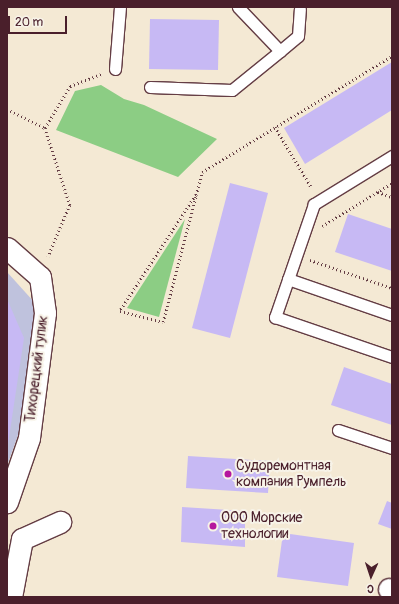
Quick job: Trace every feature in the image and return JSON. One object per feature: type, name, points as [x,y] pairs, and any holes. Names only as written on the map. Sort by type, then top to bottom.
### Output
[{"type":"street","points":[[7,248],[40,277]]},
{"type":"street","name":"Тихорецкий тупик","points":[[7,502],[29,438],[45,313],[40,277]]},
{"type":"street","points":[[11,597],[22,539],[60,522]]},
{"type":"lane","points":[[115,68],[120,7]]},
{"type":"lane","points":[[238,7],[280,51]]},
{"type":"lane","points":[[150,87],[232,90],[298,36],[300,9]]},
{"type":"lane","points":[[392,156],[314,204],[275,317],[392,357]]},
{"type":"lane","points":[[288,279],[392,315]]},
{"type":"lane","points":[[338,430],[392,448]]},
{"type":"path","points":[[196,194],[120,311],[163,322],[202,172],[392,56]]},
{"type":"path","points":[[45,128],[70,86],[115,68]]},
{"type":"path","points":[[7,109],[45,128],[70,205],[40,277]]},
{"type":"path","points":[[275,127],[320,200]]},
{"type":"path","points":[[322,226],[392,183]]},
{"type":"path","points":[[378,192],[392,197]]},
{"type":"path","points":[[296,255],[392,288]]},
{"type":"shaded area","points":[[7,272],[35,303],[22,424],[7,466]]},
{"type":"green space","points":[[101,85],[124,99],[144,105],[217,139],[178,177],[56,130],[75,91]]},
{"type":"green space","points":[[185,219],[159,317],[127,308]]},
{"type":"building","points":[[150,19],[219,20],[218,70],[149,69]]},
{"type":"building","points":[[392,62],[392,110],[305,164],[284,128]]},
{"type":"building","points":[[230,183],[268,193],[230,338],[192,328]]},
{"type":"building","points":[[348,214],[392,229],[392,271],[335,252]]},
{"type":"building","points":[[7,299],[24,338],[8,444],[7,444]]},
{"type":"building","points":[[344,367],[392,384],[392,425],[331,405]]},
{"type":"building","name":"Судоремонтная компания Румпель","points":[[188,456],[270,461],[268,493],[186,488]]},
{"type":"building","points":[[387,501],[392,503],[392,529],[378,524]]},
{"type":"building","name":"ООО Морские технологии","points":[[182,507],[245,511],[245,547],[181,542]]},
{"type":"building","points":[[283,533],[354,543],[348,586],[277,577]]},
{"type":"place","name":"Судоремонтная компания Румпель","points":[[228,474]]},
{"type":"place","name":"ООО Морские технологии","points":[[213,526]]}]
